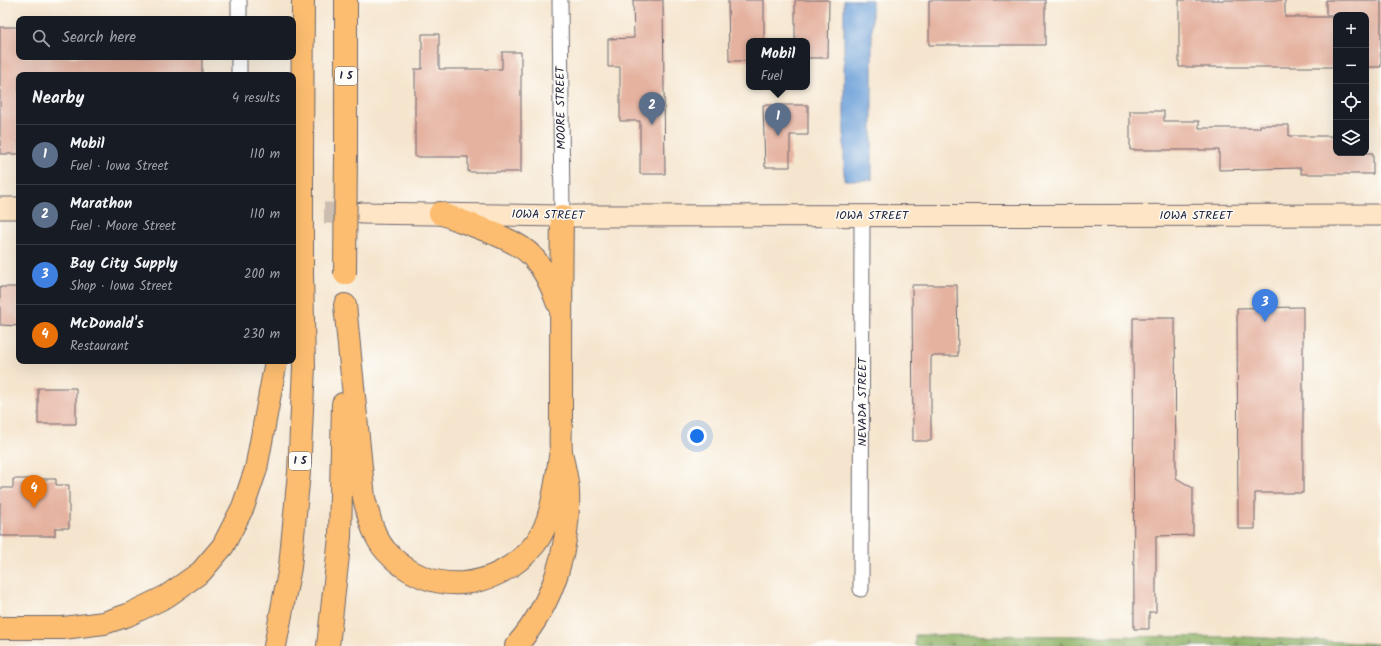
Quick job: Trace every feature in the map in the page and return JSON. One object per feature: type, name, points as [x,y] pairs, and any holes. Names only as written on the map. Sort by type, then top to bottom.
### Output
[{"type":"highway","name":"I 5","points":[[275,646],[290,567],[299,472],[304,367],[298,273],[302,228],[303,0]]},
{"type":"highway","name":"I 5","points":[[328,646],[340,537],[346,274],[346,0]]},
{"type":"highway","points":[[440,213],[508,239],[530,254],[551,285],[560,311]]},
{"type":"highway","points":[[516,646],[527,634],[547,601],[560,565],[568,527],[568,489],[561,451],[560,311],[562,216]]},
{"type":"highway","points":[[345,306],[364,498],[371,526],[386,550],[408,569],[434,581],[462,584],[491,578],[516,564],[536,543],[548,517],[561,451]]},
{"type":"highway","points":[[2,627],[62,628],[104,623],[128,615],[167,596],[201,572],[223,546],[243,507],[256,470],[275,364]]},
{"type":"main road","points":[[0,208],[16,208]]},
{"type":"main road","name":"IOWA STREET","points":[[362,213],[562,216],[1381,215]]},
{"type":"street","points":[[239,0],[239,16]]},
{"type":"street","name":"MOORE STREET","points":[[560,0],[562,216]]},
{"type":"street","points":[[239,60],[239,72]]},
{"type":"street","name":"NEVADA STREET","points":[[861,589],[862,215]]},
{"type":"green space","points":[[915,635],[1245,637],[1381,644],[1381,646],[915,646]]},
{"type":"water","points":[[844,0],[872,0],[872,180],[844,180]]},
{"type":"building","points":[[633,0],[663,0],[665,174],[640,174],[640,121],[620,121],[620,67],[608,67],[608,39],[634,38]]},
{"type":"building","points":[[728,0],[764,0],[764,38],[746,38],[746,61],[729,61]]},
{"type":"building","points":[[795,0],[829,0],[828,58],[810,58],[810,38],[795,38]]},
{"type":"building","points":[[929,0],[1045,0],[1045,45],[929,45]]},
{"type":"building","points":[[1179,0],[1285,0],[1285,17],[1333,17],[1333,67],[1179,67]]},
{"type":"building","points":[[1326,0],[1381,0],[1381,67],[1369,67],[1369,12],[1333,12],[1333,15],[1326,15]]},
{"type":"building","points":[[0,27],[16,27],[16,60],[202,60],[202,72],[16,72],[16,154],[0,154]]},
{"type":"building","points":[[422,34],[439,34],[439,69],[502,69],[502,52],[521,52],[521,172],[468,172],[468,157],[415,157],[415,69],[422,69]]},
{"type":"building","points":[[763,105],[808,105],[808,135],[790,135],[790,167],[765,167]]},
{"type":"building","points":[[1130,111],[1164,111],[1164,121],[1199,121],[1199,128],[1260,128],[1260,125],[1289,125],[1289,136],[1333,136],[1333,156],[1369,156],[1369,153],[1373,153],[1373,174],[1301,174],[1301,168],[1219,170],[1219,150],[1130,150]]},
{"type":"building","points":[[912,285],[957,285],[958,356],[931,356],[931,441],[913,441]]},
{"type":"building","points":[[0,287],[16,287],[16,326],[0,325]]},
{"type":"building","points":[[1303,307],[1303,493],[1255,493],[1255,529],[1238,529],[1237,308]]},
{"type":"building","points":[[1133,318],[1175,318],[1176,478],[1193,488],[1193,535],[1156,536],[1156,612],[1149,612],[1149,629],[1134,629]]},
{"type":"building","points":[[38,388],[76,388],[76,424],[38,424]]},
{"type":"building","points":[[13,479],[56,479],[56,485],[69,485],[69,528],[55,528],[55,536],[0,536],[0,488],[13,488]]},
{"type":"tunnel","points":[[296,213],[362,213]]},
{"type":"place","name":"Marathon","points":[[652,125]]},
{"type":"place","name":"Mobil","points":[[778,136]]},
{"type":"place","name":"Bay City Supply","points":[[1265,322]]},
{"type":"place","name":"McDonald's","points":[[34,508]]}]
